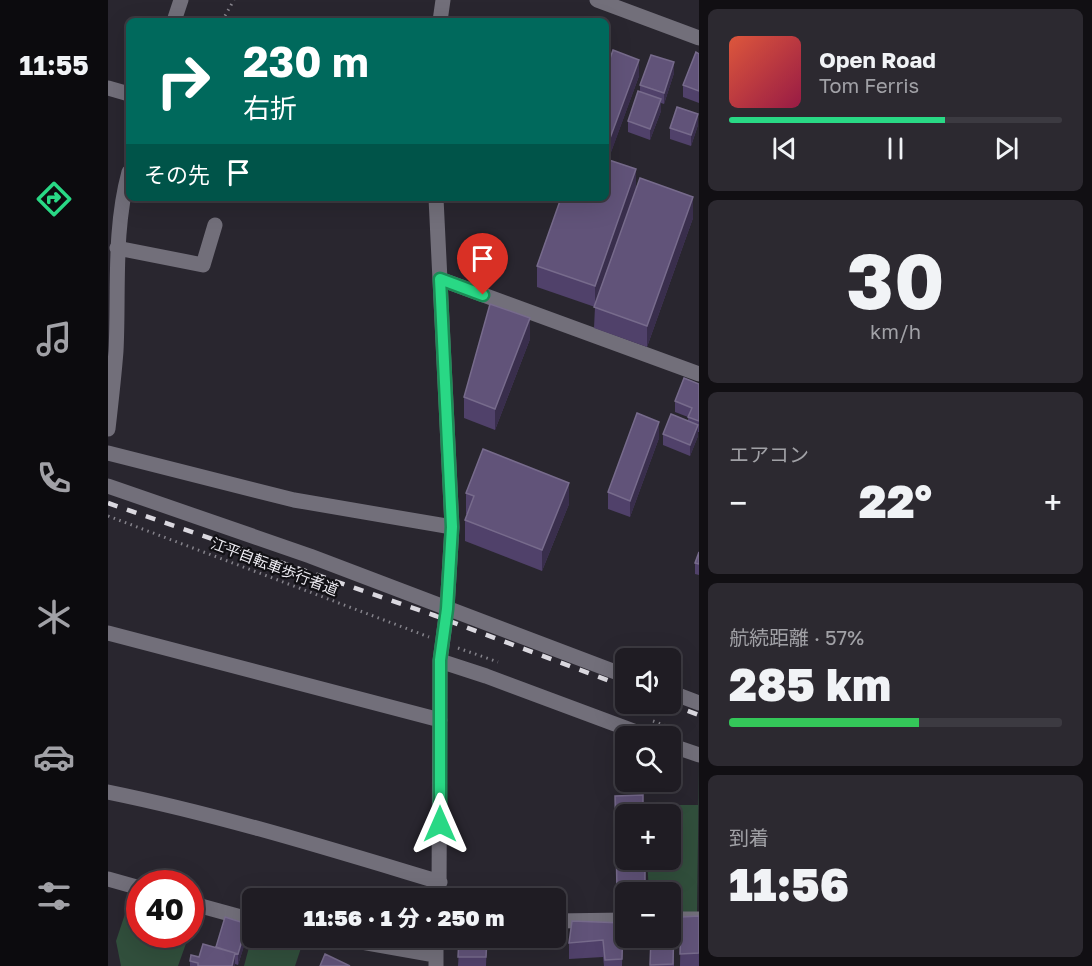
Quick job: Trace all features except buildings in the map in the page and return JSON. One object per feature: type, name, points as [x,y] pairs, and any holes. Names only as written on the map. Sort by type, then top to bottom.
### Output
[{"type":"street","points":[[175,18],[181,0]]},
{"type":"street","points":[[440,18],[443,0]]},
{"type":"street","points":[[597,0],[699,38]]},
{"type":"street","points":[[108,88],[126,93]]},
{"type":"street","points":[[108,429],[116,350],[117,248],[126,183]]},
{"type":"street","points":[[436,201],[452,527],[447,609],[440,660],[440,888]]},
{"type":"street","points":[[117,248],[204,266],[215,225]]},
{"type":"street","points":[[440,279],[699,374]]},
{"type":"street","points":[[108,453],[294,500],[452,527]]},
{"type":"street","points":[[108,486],[310,556],[615,672]]},
{"type":"street","points":[[108,633],[440,720]]},
{"type":"street","points":[[440,660],[621,726]]},
{"type":"street","points":[[681,696],[699,703]]},
{"type":"street","points":[[681,749],[699,755]]},
{"type":"street","points":[[108,792],[177,806],[260,828],[440,882]]},
{"type":"street","points":[[108,879],[126,884]]},
{"type":"street","points":[[204,907],[242,917]]},
{"type":"street","points":[[681,919],[699,919]]},
{"type":"street","points":[[566,921],[615,920]]},
{"type":"street","points":[[381,948],[435,961]]},
{"type":"path","points":[[224,18],[234,0]]},
{"type":"path","name":"江平自転車歩行者道","points":[[108,516],[434,638]]},
{"type":"green space","points":[[699,765],[697,913],[681,914],[681,882],[648,882],[648,870],[681,870],[681,805],[698,805]]},
{"type":"green space","points":[[126,911],[126,948],[184,948],[178,966],[121,966],[116,941]]},
{"type":"green space","points":[[249,948],[301,948],[295,966],[244,966]]},
{"type":"railway","points":[[108,503],[436,616],[615,683]]},
{"type":"railway","points":[[681,708],[699,715]]},
{"type":"route","points":[[440,824],[440,660],[447,609],[452,527],[440,279],[483,295]]}]
